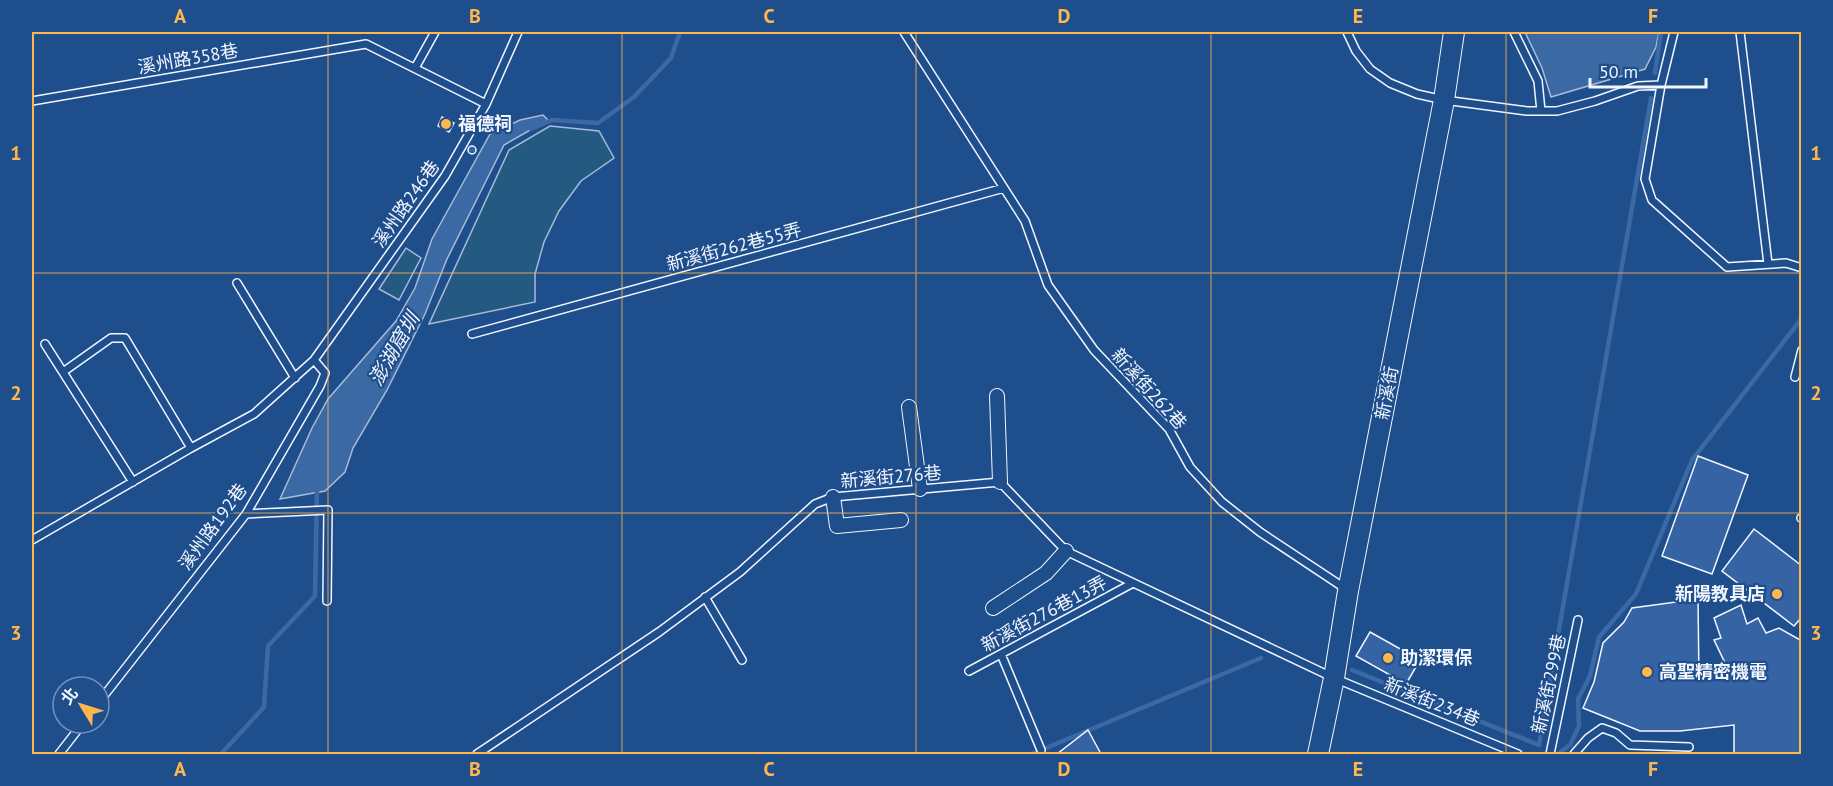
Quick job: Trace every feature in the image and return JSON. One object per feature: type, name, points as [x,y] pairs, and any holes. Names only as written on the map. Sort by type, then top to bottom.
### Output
[{"type":"street","name":"新溪街","points":[[1318,754],[1444,100],[1454,32]]},
{"type":"street","points":[[997,396],[1000,482]]},
{"type":"street","points":[[909,407],[920,489]]},
{"type":"street","points":[[833,497],[837,526],[901,519]]},
{"type":"street","points":[[993,608],[1046,573],[1066,551]]},
{"type":"lane","points":[[415,68],[435,32]]},
{"type":"lane","name":"溪州路246巷","points":[[32,540],[254,414],[314,360],[441,181],[486,104],[518,32]]},
{"type":"lane","name":"新溪街262巷","points":[[903,32],[1025,221],[1048,285],[1094,350],[1169,429],[1190,467],[1222,502],[1260,532],[1348,591]]},
{"type":"lane","points":[[1347,32],[1356,51],[1370,69],[1390,83],[1444,100],[1527,111],[1557,111],[1638,86],[1661,85]]},
{"type":"lane","points":[[1514,32],[1538,81],[1541,111]]},
{"type":"lane","points":[[1674,32],[1661,85],[1645,179],[1652,200],[1727,267],[1786,263],[1802,268]]},
{"type":"lane","points":[[1740,32],[1768,264]]},
{"type":"lane","name":"溪州路358巷","points":[[32,101],[366,44],[486,104]]},
{"type":"lane","name":"新溪街262巷55弄","points":[[472,334],[1004,188]]},
{"type":"lane","points":[[237,283],[295,378]]},
{"type":"lane","points":[[63,372],[111,338],[125,338],[191,448]]},
{"type":"lane","points":[[45,344],[133,482]]},
{"type":"lane","points":[[1795,377],[1802,350]]},
{"type":"lane","name":"溪州路192巷","points":[[111,687],[246,514],[320,386],[325,373],[314,360]]},
{"type":"lane","points":[[1000,482],[1066,551],[1334,678]]},
{"type":"lane","name":"新溪街276巷","points":[[477,754],[659,632],[740,572],[815,504],[833,497],[1000,482]]},
{"type":"lane","points":[[246,514],[328,510],[327,601]]},
{"type":"lane","name":"新溪街276巷13弄","points":[[969,671],[1133,583]]},
{"type":"lane","points":[[705,597],[742,660]]},
{"type":"lane","name":"新溪街299巷","points":[[1550,754],[1578,620]]},
{"type":"lane","points":[[1001,654],[1041,750]]},
{"type":"lane","name":"新溪街234巷","points":[[1334,678],[1518,754]]},
{"type":"lane","points":[[1574,754],[1588,738],[1602,728],[1616,733],[1630,745],[1689,747]]},
{"type":"lane","points":[[59,754],[74,735]]},
{"type":"shaded area","points":[[550,126],[599,131],[614,158],[581,181],[559,211],[544,242],[535,274],[535,302],[429,324],[509,150]]},
{"type":"shaded area","points":[[406,248],[421,258],[399,300],[379,289]]},
{"type":"water","points":[[1525,32],[1659,32],[1656,47],[1645,69],[1551,97],[1542,68]]},
{"type":"water","points":[[543,115],[548,120],[504,145],[447,259],[425,314],[387,390],[353,448],[345,472],[325,491],[280,499],[312,428],[328,399],[396,321],[415,288],[432,239],[490,134],[520,120]]},
{"type":"building","name":"福德祠","points":[[442,117],[454,123],[449,132],[438,126]]},
{"type":"building","points":[[472,146],[476,150],[472,154],[468,150]]},
{"type":"building","points":[[1698,456],[1748,475],[1712,574],[1662,556]]},
{"type":"building","name":"新陽教具店","points":[[1754,529],[1802,566],[1802,617],[1794,626],[1722,571]]},
{"type":"building","name":"高聖精密機電","points":[[1698,599],[1699,679],[1726,665],[1714,640],[1721,638],[1714,618],[1741,605],[1747,624],[1758,618],[1766,633],[1779,628],[1802,641],[1802,754],[1734,754],[1734,725],[1680,731],[1640,731],[1583,708],[1594,682],[1603,643],[1624,622],[1632,608]]},
{"type":"building","name":"助潔環保","points":[[1370,632],[1420,660],[1406,684],[1356,656]]},
{"type":"building","points":[[1088,730],[1101,754],[1057,754]]},
{"type":"waterway","name":"澎湖窟圳","points":[[531,129],[552,120],[598,123],[634,97],[671,58],[680,32]]},
{"type":"waterway","points":[[1655,73],[1661,32]]},
{"type":"waterway","points":[[1352,670],[1539,745],[1651,98]]},
{"type":"waterway","points":[[1559,753],[1570,745],[1579,726],[1578,699],[1590,676],[1599,637],[1636,594],[1692,460],[1802,318]]},
{"type":"waterway","name":"澎湖窟圳","points":[[221,754],[264,707],[268,646],[315,596],[317,487]]},
{"type":"waterway","points":[[1032,754],[1261,658]]},
{"type":"place","name":"福德祠","points":[[446,124]]},
{"type":"place","name":"新陽教具店","points":[[1777,594]]},
{"type":"place","name":"助潔環保","points":[[1388,658]]},
{"type":"place","name":"高聖精密機電","points":[[1647,672]]}]
